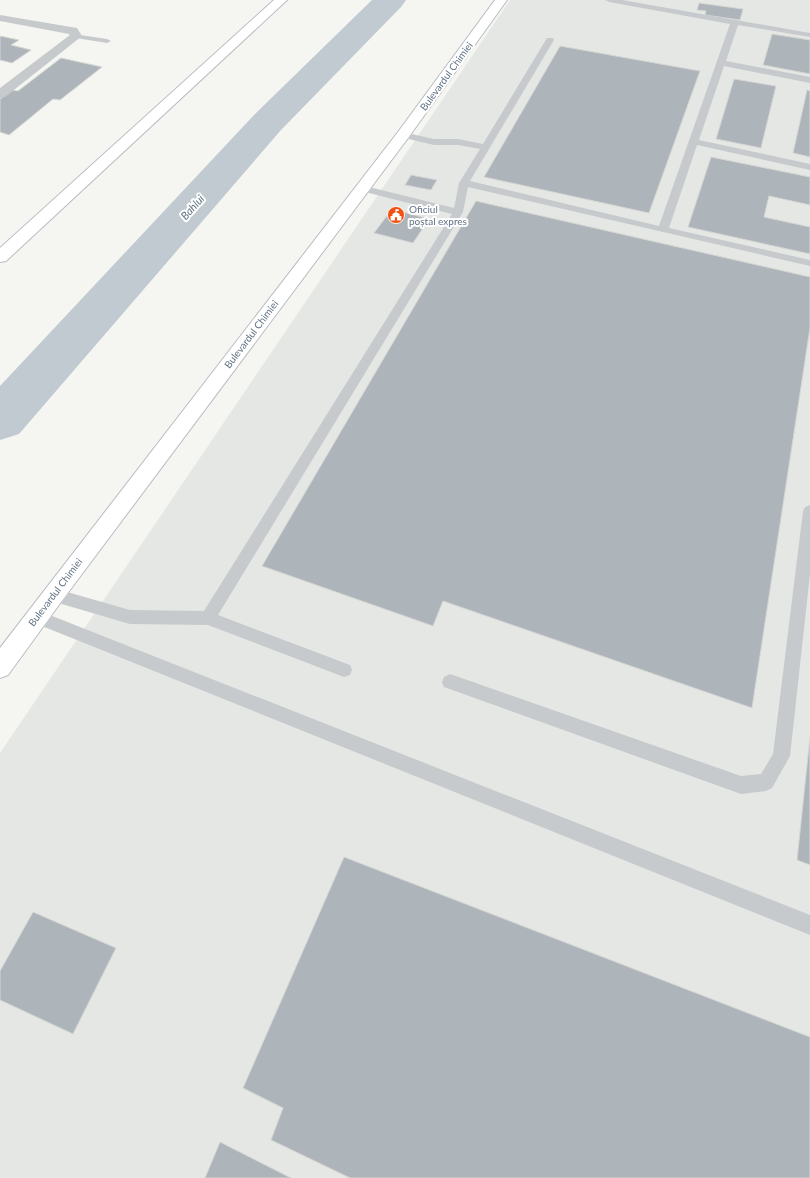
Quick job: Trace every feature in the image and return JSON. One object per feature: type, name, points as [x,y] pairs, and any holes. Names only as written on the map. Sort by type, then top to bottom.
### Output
[{"type":"street","points":[[0,257],[281,0]]},
{"type":"street","name":"Bulevardul Chimiei","points":[[0,668],[53,595],[403,134],[501,0]]},
{"type":"street","points":[[0,18],[73,31],[76,36],[0,94]]},
{"type":"lane","points":[[609,0],[810,35]]},
{"type":"lane","points":[[663,230],[735,22]]},
{"type":"lane","points":[[76,36],[107,41]]},
{"type":"lane","points":[[208,618],[458,212],[464,183],[550,40]]},
{"type":"lane","points":[[721,63],[810,80]]},
{"type":"lane","points":[[403,134],[434,142],[458,142],[484,148]]},
{"type":"lane","points":[[694,142],[810,167]]},
{"type":"lane","points":[[464,183],[810,263]]},
{"type":"lane","points":[[361,188],[458,212]]},
{"type":"lane","points":[[450,682],[741,785],[766,782],[781,756],[810,511]]},
{"type":"lane","points":[[53,595],[130,617],[208,618],[344,670]]},
{"type":"lane","points":[[37,617],[810,924]]},
{"type":"shaded area","points":[[510,0],[810,0],[810,1178],[0,1178],[0,753]]},
{"type":"building","points":[[699,3],[743,9],[740,20],[705,15],[706,11],[697,10]]},
{"type":"building","points":[[772,34],[810,40],[810,74],[763,65]]},
{"type":"building","points":[[0,36],[19,40],[11,45],[31,50],[12,63],[0,60]]},
{"type":"building","points":[[560,46],[700,71],[649,213],[484,177]]},
{"type":"building","points":[[61,58],[102,67],[60,100],[53,99],[9,135],[0,132],[0,99],[12,90],[18,91]]},
{"type":"building","points":[[734,79],[776,86],[761,148],[716,139]]},
{"type":"building","points":[[807,90],[810,91],[810,157],[793,153]]},
{"type":"building","points":[[711,157],[810,177],[810,205],[769,196],[764,217],[810,227],[810,254],[688,227]]},
{"type":"building","points":[[411,175],[437,180],[431,190],[405,185]]},
{"type":"building","points":[[476,201],[810,277],[810,328],[752,708],[443,601],[433,626],[262,566]]},
{"type":"building","points":[[392,209],[429,219],[413,243],[374,233]]},
{"type":"building","points":[[810,737],[810,865],[797,860]]},
{"type":"building","points":[[344,857],[810,1037],[810,1178],[350,1178],[271,1140],[283,1108],[243,1088]]},
{"type":"building","points":[[33,912],[116,948],[73,1034],[0,1000],[0,971]]},
{"type":"building","points":[[220,1142],[291,1178],[205,1178]]},
{"type":"waterway","name":"Bahlui","points":[[0,420],[268,122],[390,0]]},
{"type":"place","name":"Oficiul poștal expres","points":[[396,215]]}]
